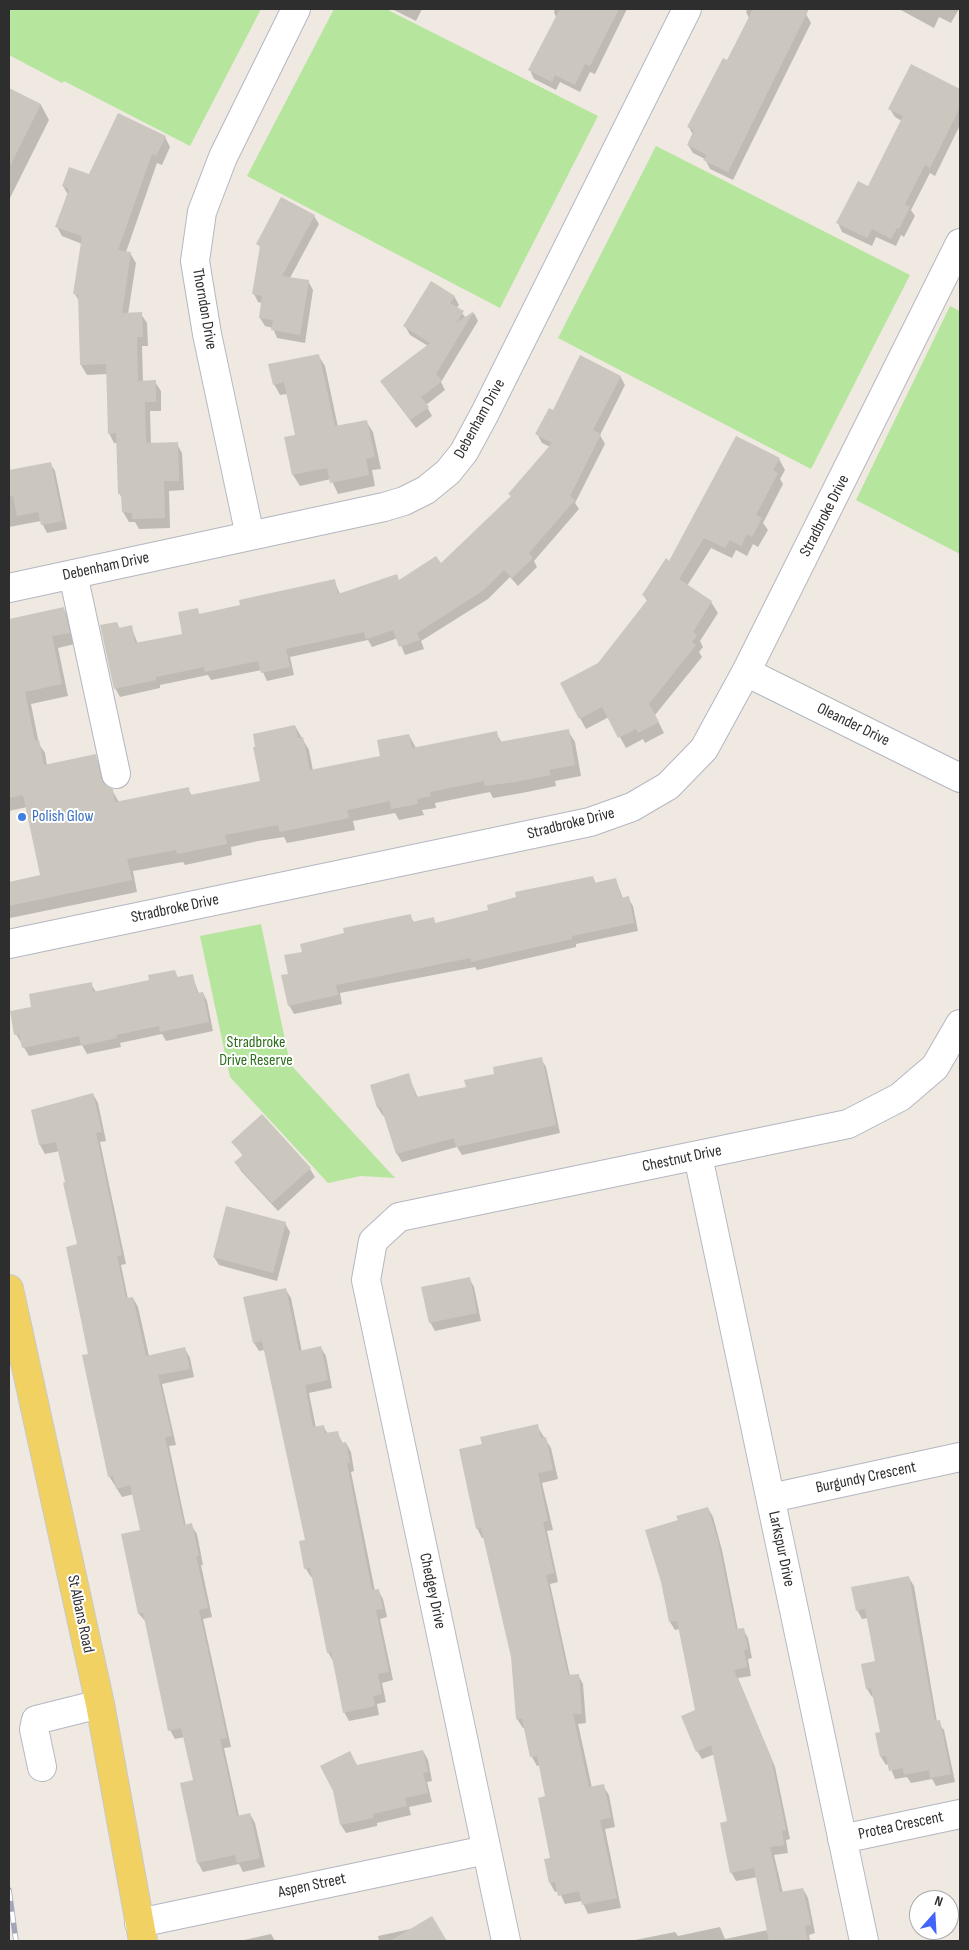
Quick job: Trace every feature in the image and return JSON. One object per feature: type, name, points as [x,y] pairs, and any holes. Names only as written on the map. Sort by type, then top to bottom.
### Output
[{"type":"main road","name":"St Albans Road","points":[[9,1289],[100,1704],[141,1932]]},
{"type":"street","name":"Thorndon Drive","points":[[250,536],[207,334],[195,261],[202,212],[224,157],[296,9]]},
{"type":"street","name":"Debenham Drive","points":[[9,588],[404,501],[426,490],[448,472],[464,452],[484,415],[687,9]]},
{"type":"street","name":"Stradbroke Drive","points":[[9,944],[590,822],[632,807],[668,786],[704,749],[746,672],[960,243]]},
{"type":"street","points":[[73,574],[116,774]]},
{"type":"street","name":"Oleander Drive","points":[[746,672],[960,778]]},
{"type":"street","name":"Chestnut Drive","points":[[373,1241],[399,1217],[848,1124],[900,1097],[935,1067],[960,1024]]},
{"type":"street","name":"Larkspur Drive","points":[[698,1156],[864,1941]]},
{"type":"street","name":"Chedgey Drive","points":[[373,1241],[366,1280],[506,1941]]},
{"type":"street","name":"Burgundy Crescent","points":[[771,1498],[960,1458]]},
{"type":"street","points":[[42,1767],[34,1729],[36,1720],[100,1704]]},
{"type":"street","name":"Protea Crescent","points":[[842,1839],[960,1814]]},
{"type":"street","name":"Aspen Street","points":[[141,1932],[486,1850]]},
{"type":"green space","points":[[9,9],[261,9],[190,146],[9,55]]},
{"type":"green space","points":[[334,9],[386,9],[598,116],[500,308],[247,176]]},
{"type":"green space","points":[[656,146],[910,275],[811,469],[558,338]]},
{"type":"green space","points":[[950,306],[960,311],[960,554],[856,500]]},
{"type":"green space","name":"Stradbroke Drive Reserve","points":[[261,924],[290,1064],[395,1178],[361,1176],[328,1183],[230,1077],[200,936]]},
{"type":"building","points":[[560,9],[619,9],[590,66],[585,64],[575,85],[555,75],[552,82],[528,70]]},
{"type":"building","points":[[753,9],[809,9],[728,172],[703,160],[707,155],[687,145],[694,130],[687,127],[723,58],[727,60]]},
{"type":"building","points":[[911,64],[960,89],[960,107],[930,168],[925,165],[905,204],[910,207],[899,229],[897,228],[891,239],[872,229],[867,238],[836,223],[858,181],[868,186],[903,116],[888,109]]},
{"type":"building","points":[[9,88],[41,104],[9,168]]},
{"type":"building","points":[[118,113],[166,136],[156,156],[152,154],[118,250],[131,252],[122,313],[142,312],[143,337],[137,337],[138,381],[156,380],[156,402],[145,402],[146,443],[178,442],[179,481],[164,481],[165,518],[132,519],[132,513],[122,512],[121,493],[118,494],[116,433],[108,434],[106,364],[80,365],[78,295],[73,294],[82,236],[55,227],[69,189],[62,186],[69,167],[89,174]]},
{"type":"building","points":[[281,197],[315,215],[282,276],[309,280],[300,335],[271,330],[273,320],[259,318],[262,296],[252,294],[260,246],[256,244]]},
{"type":"building","points":[[431,281],[455,296],[450,303],[464,311],[456,323],[474,311],[436,374],[442,381],[421,397],[429,407],[410,420],[380,381],[430,343],[403,326]]},
{"type":"building","points":[[319,354],[335,426],[367,420],[375,457],[366,459],[369,475],[330,483],[327,468],[292,475],[284,437],[295,435],[284,382],[273,385],[268,364]]},
{"type":"building","points":[[580,355],[621,376],[593,430],[601,434],[570,496],[575,500],[529,553],[533,558],[512,578],[504,570],[484,590],[417,633],[420,640],[399,647],[393,630],[366,639],[364,632],[286,649],[290,667],[261,673],[258,661],[205,672],[204,667],[156,677],[156,680],[114,689],[100,625],[117,622],[119,628],[132,625],[135,643],[182,634],[178,612],[198,608],[199,614],[240,605],[239,600],[335,579],[338,594],[397,574],[399,580],[436,556],[441,563],[511,496],[508,494],[552,443],[535,434],[549,408],[553,410]]},
{"type":"building","points":[[736,436],[780,458],[773,470],[778,473],[756,515],[762,518],[752,537],[747,534],[741,546],[730,540],[725,548],[704,538],[679,579],[712,601],[693,632],[697,635],[692,642],[696,645],[649,704],[659,722],[638,733],[636,729],[618,738],[602,707],[579,719],[560,683],[598,663],[648,599],[642,595],[666,558],[669,561]]},
{"type":"building","points":[[51,462],[63,521],[41,525],[38,512],[17,516],[13,496],[9,497],[9,470]]},
{"type":"building","points":[[64,607],[70,633],[52,636],[62,684],[25,692],[35,741],[39,740],[44,765],[96,754],[101,778],[105,785],[113,789],[115,802],[189,787],[190,795],[260,781],[253,747],[255,747],[253,734],[295,725],[298,738],[303,737],[310,770],[380,756],[377,740],[409,734],[412,748],[497,731],[499,742],[569,729],[575,765],[549,770],[551,775],[515,782],[485,786],[484,781],[430,792],[431,796],[417,799],[418,804],[391,809],[390,801],[347,810],[349,818],[280,832],[278,825],[225,835],[227,844],[177,854],[176,850],[127,859],[132,880],[9,906],[9,882],[40,875],[23,795],[9,798],[9,619]]},
{"type":"building","points":[[593,876],[594,883],[616,878],[621,898],[629,896],[634,923],[572,936],[572,939],[471,962],[470,958],[336,985],[338,995],[288,1006],[281,975],[288,974],[284,955],[302,952],[300,944],[344,933],[343,928],[411,914],[412,922],[434,917],[435,923],[488,910],[487,905],[516,897],[515,892]]},
{"type":"building","points":[[175,970],[177,977],[193,974],[197,993],[203,992],[209,1022],[160,1032],[159,1026],[116,1035],[117,1038],[81,1046],[79,1036],[22,1048],[19,1034],[14,1035],[10,1011],[31,1007],[29,994],[92,982],[93,992],[149,980],[148,975]]},
{"type":"building","points":[[542,1057],[556,1125],[456,1147],[454,1138],[396,1154],[381,1107],[377,1108],[370,1085],[409,1073],[416,1097],[466,1087],[464,1080],[494,1074],[493,1067]]},
{"type":"building","points":[[93,1093],[102,1132],[96,1133],[122,1255],[117,1256],[126,1298],[133,1297],[146,1356],[185,1347],[190,1369],[158,1375],[172,1436],[165,1437],[184,1525],[192,1523],[199,1556],[196,1556],[208,1608],[199,1610],[227,1738],[220,1739],[237,1816],[250,1813],[260,1858],[237,1863],[235,1855],[197,1863],[180,1783],[193,1780],[181,1728],[168,1731],[143,1613],[138,1614],[121,1534],[140,1530],[130,1485],[116,1489],[113,1476],[108,1477],[82,1355],[88,1354],[66,1247],[77,1244],[63,1183],[65,1182],[56,1142],[39,1145],[31,1110]]},
{"type":"building","points":[[262,1114],[311,1168],[272,1203],[234,1162],[243,1155],[231,1142]]},
{"type":"building","points":[[226,1206],[286,1222],[273,1273],[213,1257]]},
{"type":"building","points":[[470,1277],[477,1313],[429,1323],[421,1287]]},
{"type":"building","points":[[286,1288],[299,1351],[321,1346],[328,1380],[305,1385],[313,1427],[324,1425],[325,1433],[338,1431],[341,1443],[346,1442],[350,1463],[347,1463],[372,1590],[379,1589],[383,1609],[376,1610],[389,1672],[378,1674],[382,1694],[373,1696],[375,1706],[343,1713],[331,1652],[327,1653],[310,1568],[304,1569],[299,1541],[305,1540],[262,1341],[253,1343],[243,1297]]},
{"type":"building","points":[[538,1424],[541,1438],[546,1437],[553,1470],[538,1473],[548,1521],[543,1522],[554,1573],[546,1575],[568,1675],[579,1674],[582,1714],[573,1714],[589,1787],[604,1784],[611,1818],[600,1820],[617,1898],[582,1905],[579,1891],[558,1896],[555,1882],[549,1883],[544,1859],[550,1858],[538,1798],[545,1796],[537,1756],[530,1757],[522,1719],[516,1719],[511,1657],[481,1528],[476,1529],[459,1449],[482,1444],[480,1437]]},
{"type":"building","points":[[708,1507],[718,1541],[736,1629],[744,1628],[748,1649],[744,1650],[747,1667],[734,1670],[771,1757],[786,1830],[782,1831],[784,1845],[770,1847],[780,1892],[803,1888],[811,1925],[805,1926],[808,1941],[769,1941],[754,1868],[730,1873],[720,1823],[727,1821],[711,1745],[696,1752],[681,1716],[695,1710],[677,1621],[669,1622],[661,1582],[645,1530],[678,1520],[676,1516]]},
{"type":"building","points":[[909,1576],[935,1721],[940,1720],[951,1774],[930,1778],[929,1770],[904,1775],[903,1768],[889,1771],[886,1756],[880,1757],[875,1733],[880,1732],[871,1688],[866,1689],[861,1664],[875,1661],[865,1609],[856,1611],[851,1587]]},
{"type":"building","points":[[423,1750],[428,1772],[423,1773],[428,1793],[405,1798],[407,1806],[373,1814],[373,1818],[340,1825],[333,1791],[320,1766],[350,1751],[357,1765]]},
{"type":"building","points":[[432,1916],[447,1941],[390,1941]]},
{"type":"railway","points":[[9,1890],[16,1941]]},
{"type":"place","name":"Polish Glow","points":[[22,817]]}]
